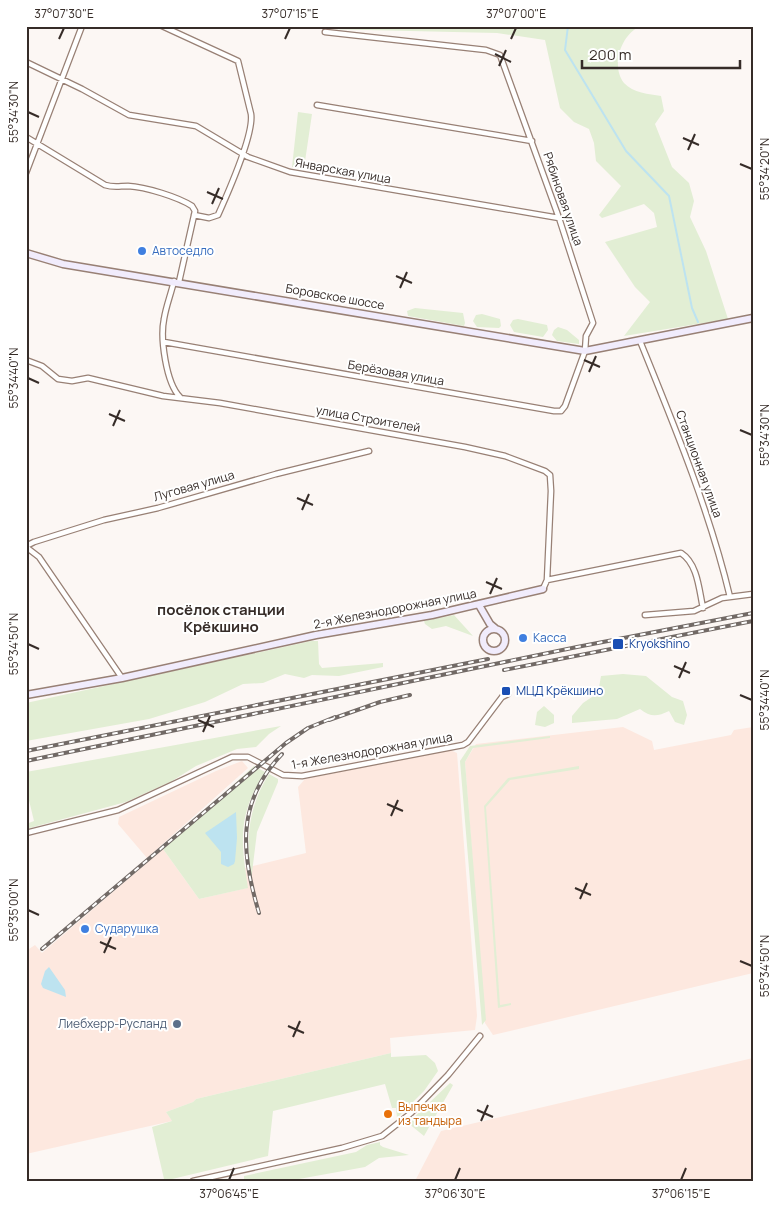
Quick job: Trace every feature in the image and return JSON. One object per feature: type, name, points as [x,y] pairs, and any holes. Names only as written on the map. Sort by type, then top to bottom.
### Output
[{"type":"main road","name":"Боровское шоссе","points":[[26,253],[63,264],[585,351],[753,318]]},
{"type":"main road","name":"2-я Железнодорожная улица","points":[[26,696],[122,678],[316,635],[479,605],[543,589]]},
{"type":"main road","points":[[479,605],[492,627]]},
{"type":"street","points":[[26,173],[82,26]]},
{"type":"street","points":[[162,26],[240,64],[252,118],[242,153],[218,215],[209,218],[194,213]]},
{"type":"street","name":"Рябиновая улица","points":[[325,32],[477,48],[499,54],[559,218],[593,323],[586,336],[585,351]]},
{"type":"street","name":"Январская улица","points":[[26,62],[63,79],[133,117],[196,126],[242,153],[294,173],[559,218]]},
{"type":"street","points":[[317,105],[532,141]]},
{"type":"street","points":[[26,137],[105,185],[116,188],[129,186],[168,196],[190,205],[194,213],[177,282],[163,320],[170,383],[180,397]]},
{"type":"street","name":"Станционная улица","points":[[640,341],[678,434],[717,543],[730,597]]},
{"type":"street","name":"Берёзовая улица","points":[[164,342],[558,411],[565,406],[585,351]]},
{"type":"street","name":"улица Строителей","points":[[26,360],[42,366],[58,379],[72,381],[88,378],[163,396],[180,397],[465,447],[509,457],[545,471],[550,475],[551,491],[547,580]]},
{"type":"street","name":"Луговая улица","points":[[26,547],[34,542],[104,520],[158,508],[276,474],[369,451]]},
{"type":"street","points":[[26,547],[40,557],[122,678]]},
{"type":"street","points":[[547,580],[681,553],[689,561],[695,573],[703,608]]},
{"type":"street","name":"2-я Железнодорожная улица","points":[[543,589],[547,580]]},
{"type":"street","points":[[646,615],[664,615],[703,608],[715,601],[753,594]]},
{"type":"street","name":"1-я Железнодорожная улица","points":[[26,833],[118,810],[232,757],[248,757],[282,776],[302,776],[463,745],[468,742],[495,706],[508,694]]},
{"type":"street","points":[[193,1181],[342,1148],[371,1140],[389,1131],[411,1114],[480,1036]]},
{"type":"shaded area","points":[[623,727],[652,741],[654,750],[731,735],[734,730],[753,727],[753,973],[493,1035],[485,1023],[465,762],[476,744]]},
{"type":"shaded area","points":[[450,750],[457,753],[477,1016],[475,1030],[390,1038],[391,1053],[196,1099],[193,1102],[166,1112],[172,1121],[26,1154],[26,951],[35,945],[42,953],[163,849],[199,899],[247,888],[245,868],[306,853],[298,787],[305,779]]},
{"type":"shaded area","points":[[242,761],[248,768],[147,858],[118,824],[119,817],[216,771]]},
{"type":"shaded area","points":[[753,1058],[753,1181],[415,1181],[441,1131]]},
{"type":"green space","points":[[320,26],[641,26],[628,35],[620,50],[618,67],[620,76],[624,83],[632,89],[661,96],[664,111],[655,124],[672,167],[689,183],[694,201],[690,217],[706,251],[728,319],[624,336],[650,302],[635,287],[605,242],[657,227],[654,213],[644,204],[602,218],[599,215],[621,186],[596,161],[594,143],[589,129],[574,122],[560,108],[545,40],[497,33],[323,29]]},
{"type":"green space","points":[[298,112],[312,114],[304,168],[292,167]]},
{"type":"green space","points":[[415,308],[463,313],[464,326],[408,316],[407,311]]},
{"type":"green space","points":[[482,314],[500,319],[501,326],[499,328],[477,327],[473,321],[476,315]]},
{"type":"green space","points":[[518,319],[547,325],[548,330],[543,337],[514,332],[510,325],[513,320]]},
{"type":"green space","points":[[558,327],[567,330],[579,340],[579,344],[557,341],[552,335]]},
{"type":"green space","points":[[454,615],[473,636],[446,626],[432,629],[424,621]]},
{"type":"green space","points":[[318,641],[319,664],[322,668],[383,663],[383,667],[339,676],[312,675],[304,678],[285,674],[263,683],[243,684],[205,702],[149,719],[26,741],[26,703]]},
{"type":"green space","points":[[623,674],[646,676],[672,697],[683,701],[687,715],[684,725],[675,722],[669,711],[654,715],[647,714],[640,709],[617,719],[572,723],[572,716],[583,703],[598,693],[601,676]]},
{"type":"green space","points":[[544,706],[554,715],[554,723],[545,727],[535,725],[537,712]]},
{"type":"green space","points":[[281,726],[269,734],[256,747],[237,749],[196,766],[172,781],[126,802],[26,829],[26,824],[34,821],[26,788],[26,772]]},
{"type":"green space","points":[[550,736],[550,738],[473,748],[465,762],[486,1020],[482,1025],[460,761],[470,746]]},
{"type":"green space","points":[[254,766],[265,772],[250,802],[243,829],[248,888],[199,899],[163,849]]},
{"type":"green space","points":[[579,766],[579,769],[510,780],[486,807],[500,1005],[511,1003],[511,1005],[498,1008],[484,806],[508,778]]},
{"type":"green space","points":[[269,774],[278,779],[278,782],[257,832],[251,881],[249,839],[252,813],[256,800]]},
{"type":"green space","points":[[391,1053],[391,1057],[426,1055],[435,1063],[438,1071],[424,1091],[397,1118],[396,1108],[392,1108],[385,1084],[273,1111],[268,1156],[168,1180],[164,1179],[152,1127],[172,1121],[166,1112],[193,1102],[196,1099]]},
{"type":"green space","points":[[450,1083],[453,1085],[424,1136],[408,1123]]},
{"type":"green space","points":[[380,1142],[380,1145],[383,1147],[409,1155],[379,1158],[365,1167],[288,1181],[244,1181],[244,1176],[356,1152],[367,1145]]},
{"type":"water","points":[[236,812],[237,838],[235,861],[234,864],[228,867],[221,864],[221,852],[205,833]]},
{"type":"water","points":[[49,967],[65,990],[66,997],[43,988],[41,984],[45,971]]},
{"type":"waterway","points":[[568,26],[565,50],[626,151],[669,196],[692,308],[698,322]]},
{"type":"railway","points":[[26,761],[577,647],[753,613]]},
{"type":"railway","points":[[504,670],[753,621]]},
{"type":"railway","points":[[26,751],[488,659]]},
{"type":"railway","points":[[329,720],[380,702],[410,695]]},
{"type":"railway","points":[[42,949],[286,743],[308,728],[335,717]]},
{"type":"railway","points":[[259,913],[249,870],[246,849],[247,829],[256,791],[267,772],[282,754]]},
{"type":"place","name":"Автоседло","points":[[142,251]]},
{"type":"place","name":"Касса","points":[[523,638]]},
{"type":"place","name":"Kryokshino","points":[[618,644]]},
{"type":"place","name":"МЦД Крёкшино","points":[[506,691]]},
{"type":"place","name":"Сударушка","points":[[85,929]]},
{"type":"place","name":"Лиебхерр-Русланд","points":[[177,1024]]},
{"type":"place","name":"Выпечка из тандыра","points":[[388,1114]]},
{"type":"district","name":"посёлок станции Крёкшино","points":[[221,618]]}]
